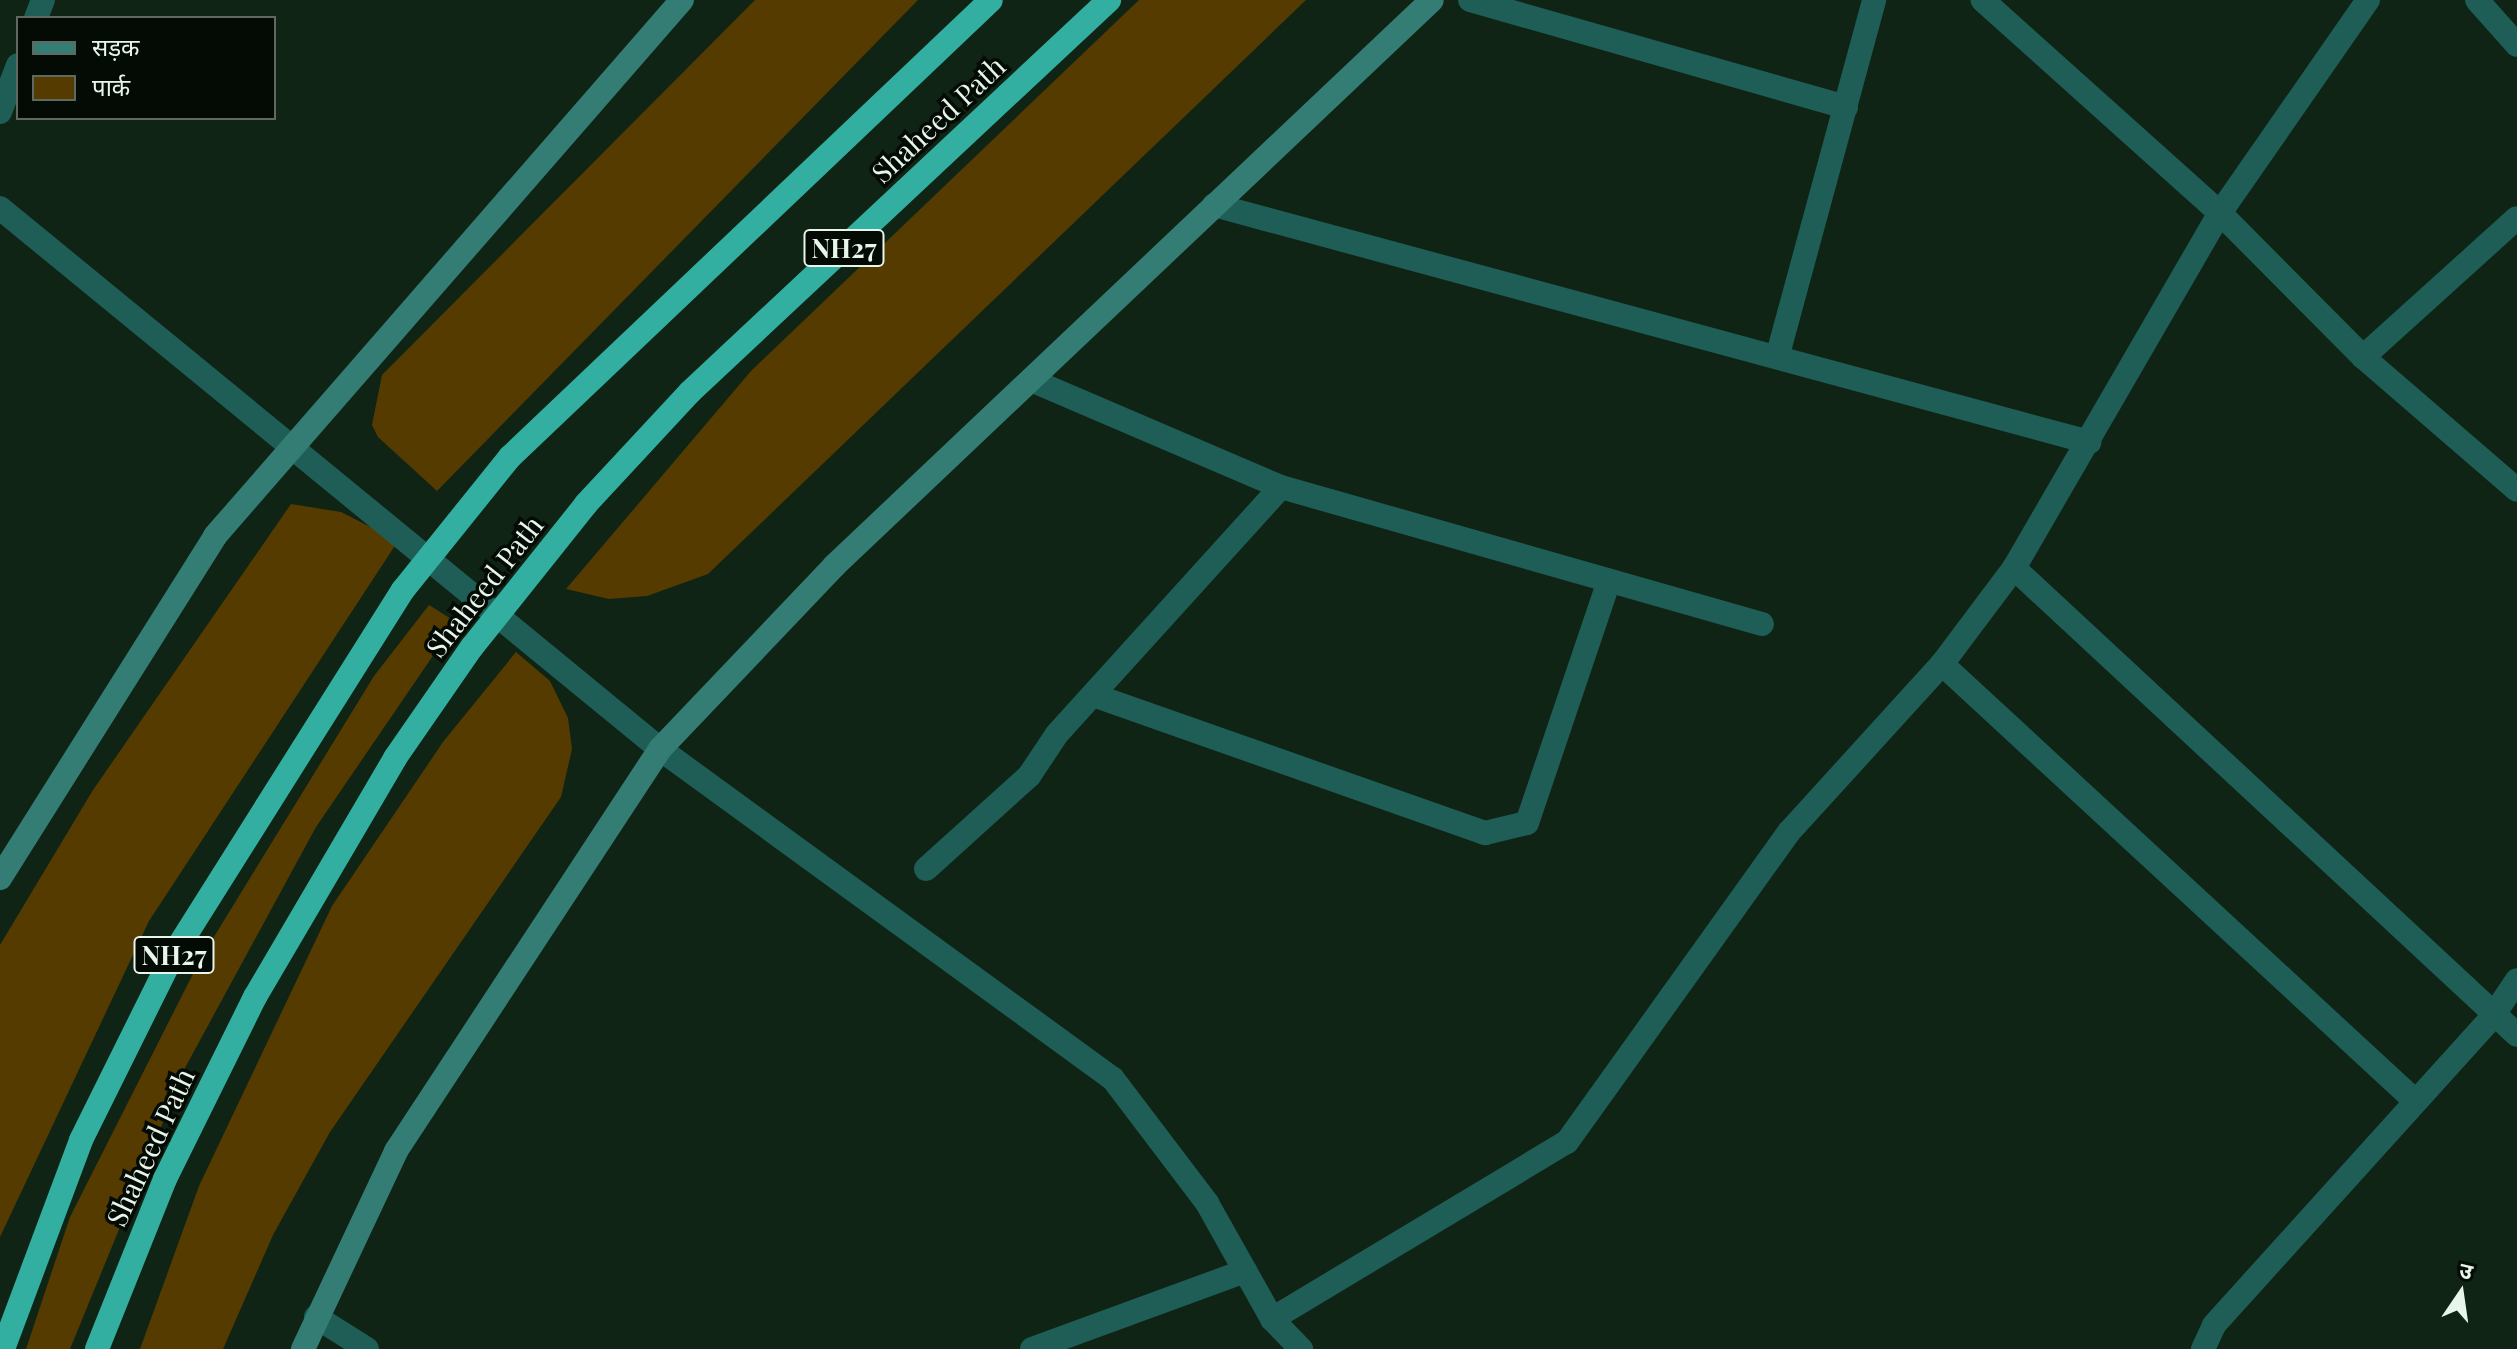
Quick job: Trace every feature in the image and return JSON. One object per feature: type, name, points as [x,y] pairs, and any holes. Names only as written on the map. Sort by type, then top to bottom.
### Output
[{"type":"highway","name":"Shaheed Path","points":[[3,1349],[81,1140],[173,955],[403,590],[510,457],[991,0]]},
{"type":"highway","name":"Shaheed Path","points":[[97,1349],[165,1179],[255,997],[395,758],[472,647],[586,504],[690,392],[1109,0]]},
{"type":"street","points":[[0,878],[215,536],[682,0]]},
{"type":"street","points":[[303,1349],[396,1151],[660,749],[834,566],[1432,0]]},
{"type":"street","points":[[1470,0],[1846,107]]},
{"type":"street","points":[[1778,354],[1874,0]]},
{"type":"street","points":[[1983,0],[2220,213],[2363,357],[2517,490]]},
{"type":"street","points":[[1272,1319],[1567,1142],[1789,832],[1942,664],[2014,568],[2220,213],[2368,0]]},
{"type":"street","points":[[2477,0],[2517,45]]},
{"type":"street","points":[[0,112],[16,70]]},
{"type":"street","points":[[1214,205],[1778,354],[2089,442]]},
{"type":"street","points":[[0,208],[660,749],[1113,1079],[1207,1203],[1272,1319],[1301,1349]]},
{"type":"street","points":[[2363,357],[2517,218]]},
{"type":"street","points":[[1031,380],[1281,487],[1762,624]]},
{"type":"street","points":[[926,869],[1029,776],[1093,695],[1281,487]]},
{"type":"street","points":[[2014,568],[2493,1016],[2517,1035]]},
{"type":"street","points":[[1093,695],[1485,833],[1527,823],[1609,581]]},
{"type":"street","points":[[1942,664],[2413,1099]]},
{"type":"street","points":[[2203,1349],[2214,1325],[2413,1099],[2493,1016],[2517,980]]},
{"type":"street","points":[[1032,1349],[1245,1271]]},
{"type":"street","points":[[316,1317],[367,1349]]},
{"type":"green space","points":[[755,0],[918,0],[437,491],[378,437],[372,425],[382,375]]},
{"type":"green space","points":[[1139,0],[1306,0],[708,574],[647,596],[609,599],[566,589],[751,371]]},
{"type":"green space","points":[[291,504],[341,512],[398,541],[149,921],[0,1237],[0,945],[93,790]]},
{"type":"green space","points":[[429,605],[456,622],[316,827],[186,1066],[70,1349],[26,1349],[70,1217],[201,958],[374,676]]},
{"type":"green space","points":[[516,652],[550,681],[568,718],[572,749],[561,797],[330,1132],[273,1235],[223,1349],[140,1349],[199,1186],[332,906],[443,742]]}]
